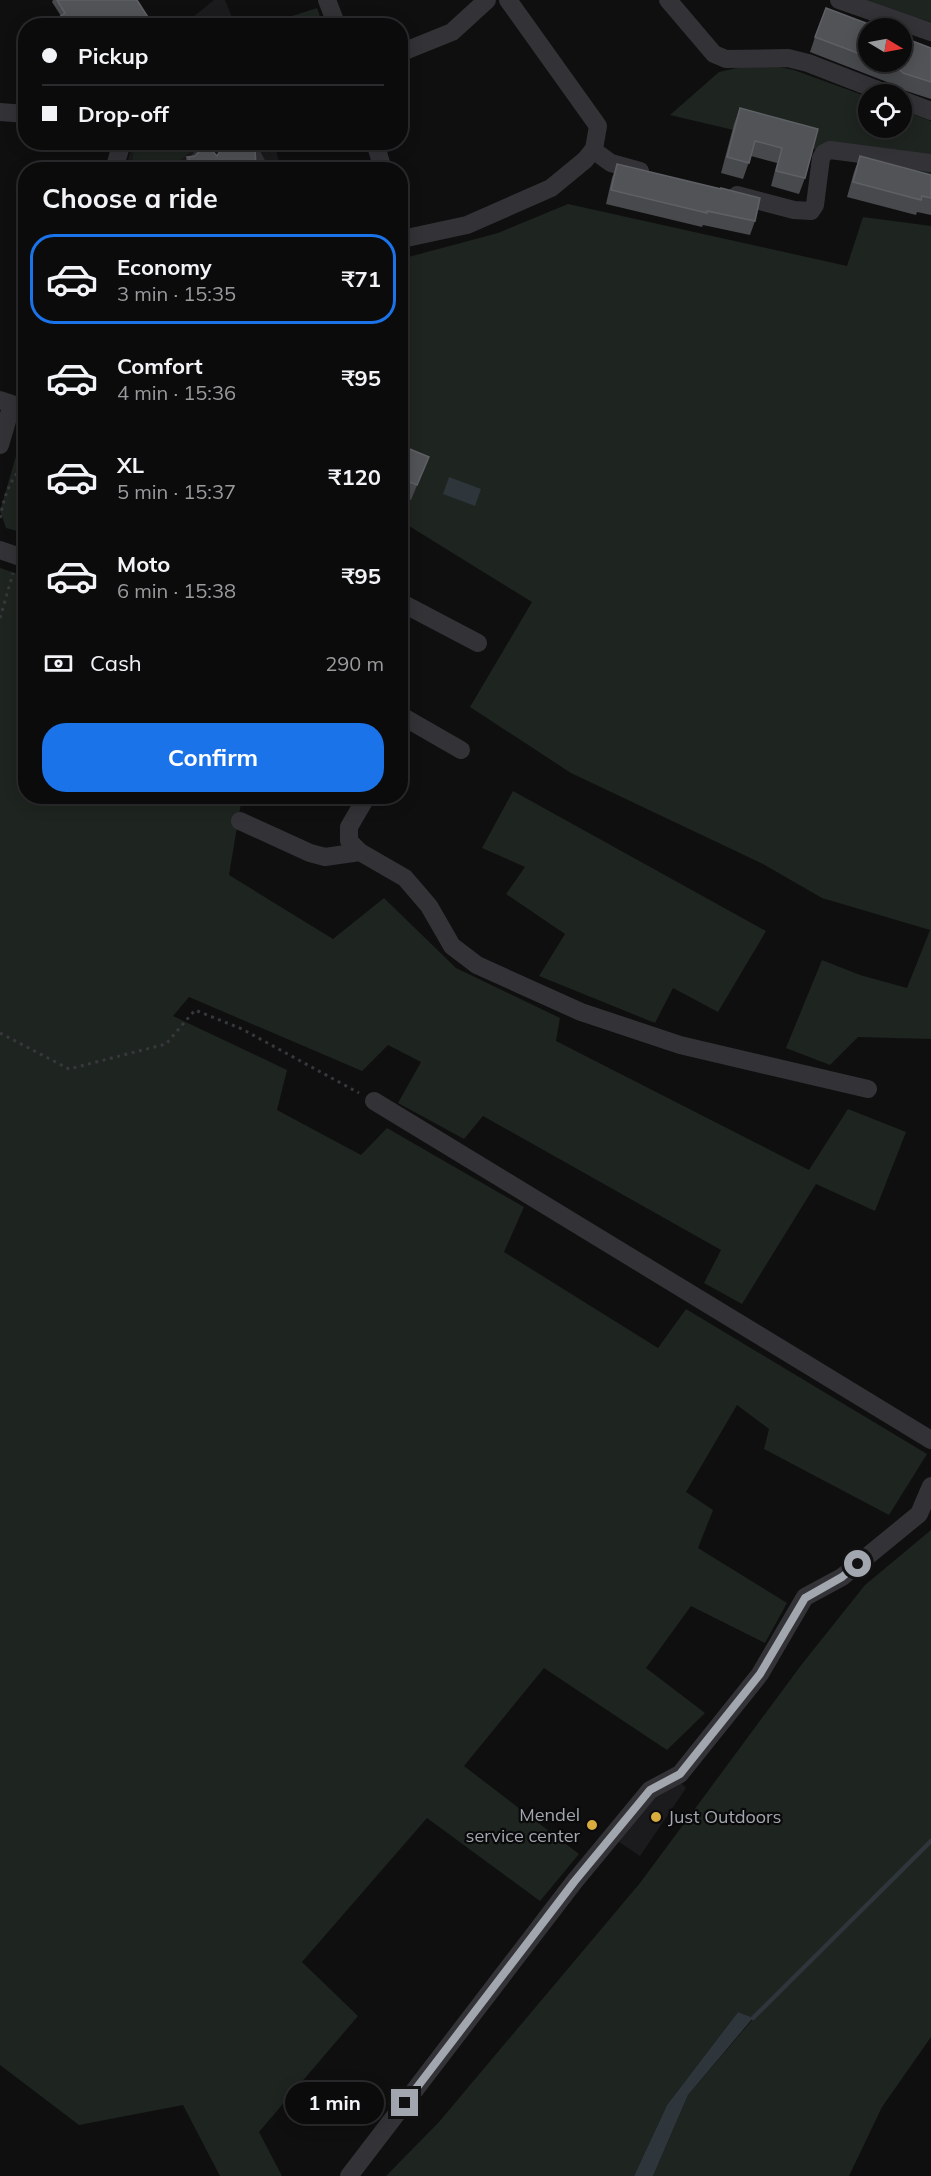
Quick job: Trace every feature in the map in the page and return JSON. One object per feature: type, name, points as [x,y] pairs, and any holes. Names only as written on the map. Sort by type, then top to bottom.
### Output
[{"type":"street","points":[[327,0],[334,18]]},
{"type":"street","points":[[408,50],[452,32],[488,0]]},
{"type":"street","points":[[408,237],[467,225],[551,188],[585,160],[593,150],[597,139],[597,126],[508,0]]},
{"type":"street","points":[[668,0],[714,54],[726,59],[788,58],[798,60],[862,84]]},
{"type":"street","points":[[839,0],[931,32]]},
{"type":"street","points":[[912,104],[931,111]]},
{"type":"street","points":[[0,112],[18,113]]},
{"type":"street","points":[[593,150],[611,163],[659,176]]},
{"type":"street","points":[[723,192],[803,212],[811,211],[815,205],[821,158],[830,150],[931,163]]},
{"type":"street","points":[[0,445],[13,404]]},
{"type":"street","points":[[0,550],[18,557]]},
{"type":"street","points":[[408,606],[478,643]]},
{"type":"street","points":[[408,720],[461,750]]},
{"type":"street","points":[[362,804],[349,827],[349,841],[360,852],[405,878],[429,906],[452,946],[477,964],[581,1012],[681,1045],[868,1089]]},
{"type":"street","points":[[240,821],[310,853],[325,857],[360,852]]},
{"type":"street","points":[[374,1101],[931,1440]]},
{"type":"street","points":[[349,2176],[574,1882],[650,1790],[680,1774],[760,1674],[805,1598],[842,1577],[919,1514],[931,1485]]},
{"type":"lane","points":[[192,162],[202,150]]},
{"type":"path","points":[[0,518],[5,495],[18,472]]},
{"type":"path","points":[[0,618],[18,567]]},
{"type":"path","points":[[0,1033],[69,1068],[166,1044],[195,1010],[242,1029],[374,1101]]},
{"type":"shaded area","points":[[214,0],[225,0],[232,18],[192,18]]},
{"type":"shaded area","points":[[861,0],[931,0],[931,22]]},
{"type":"shaded area","points":[[317,8],[321,18],[286,18]]},
{"type":"shaded area","points":[[759,63],[794,70],[858,93],[858,138],[912,138],[912,114],[931,121],[931,177],[670,115],[719,72]]},
{"type":"shaded area","points":[[130,150],[276,150],[279,162],[128,162]]},
{"type":"shaded area","points":[[133,150],[193,150],[178,162],[133,162]]},
{"type":"shaded area","points":[[568,204],[847,266],[863,217],[931,226],[931,1039],[858,1037],[830,1065],[786,1048],[822,960],[860,975],[907,988],[930,930],[822,898],[763,864],[571,773],[470,707],[532,602],[408,525],[408,257],[498,233]]},
{"type":"shaded area","points":[[18,449],[18,531],[6,528],[0,511]]},
{"type":"shaded area","points":[[449,477],[481,489],[475,506],[443,494]]},
{"type":"shaded area","points":[[0,568],[18,574],[18,804],[241,804],[229,875],[333,939],[384,898],[456,968],[560,1018],[556,1041],[809,1170],[848,1109],[906,1132],[875,1211],[816,1184],[742,1304],[704,1283],[721,1250],[483,1116],[464,1139],[398,1103],[421,1062],[388,1045],[362,1071],[189,997],[173,1016],[287,1070],[277,1110],[361,1155],[387,1128],[524,1207],[504,1252],[658,1348],[686,1309],[927,1454],[889,1515],[764,1449],[769,1429],[737,1405],[686,1492],[713,1510],[698,1548],[787,1603],[765,1643],[691,1606],[646,1668],[705,1713],[667,1750],[544,1668],[464,1766],[579,1854],[540,1901],[427,1818],[302,1962],[358,2016],[259,2132],[282,2176],[220,2176],[183,2105],[79,2125],[0,2065]]},
{"type":"shaded area","points":[[513,791],[766,931],[718,1012],[673,988],[655,1023],[539,976],[565,934],[506,894],[525,867],[482,848]]},
{"type":"shaded area","points":[[931,1530],[931,2037],[882,2107],[849,2176],[653,2176],[688,2095],[753,2019],[738,2012],[667,2105],[634,2176],[386,2176],[439,2122],[640,1883],[802,1664],[865,1585]]},
{"type":"shaded area","name":"Just Outdoors","points":[[679,1781],[686,1788],[640,1856],[616,1840],[649,1800]]},
{"type":"shaded area","points":[[738,2012],[753,2018],[688,2095],[653,2176],[634,2176],[667,2105]]},
{"type":"building","points":[[57,0],[137,0],[149,18],[58,18],[65,13]]},
{"type":"building","points":[[826,8],[858,20],[858,53],[815,37]]},
{"type":"building","points":[[912,41],[931,48],[931,82],[903,73],[912,72]]},
{"type":"building","points":[[740,108],[818,129],[805,178],[776,171],[782,148],[755,141],[749,163],[727,157]]},
{"type":"building","points":[[200,150],[212,150],[217,156],[220,150],[255,150],[256,162],[192,162],[187,157],[195,156]]},
{"type":"building","points":[[860,156],[931,175],[931,198],[922,196],[921,200],[853,182]]},
{"type":"building","points":[[617,164],[760,198],[755,221],[707,211],[707,213],[611,190]]},
{"type":"building","points":[[408,448],[429,457],[417,485],[408,481]]},
{"type":"waterway","points":[[753,2018],[931,1841]]},
{"type":"place","name":"Just Outdoors","points":[[656,1817]]},
{"type":"place","name":"Mendel service center","points":[[592,1825]]},
{"type":"route","points":[[405,2103],[574,1882],[650,1790],[680,1774],[760,1674],[805,1598],[842,1577],[858,1564]]}]
